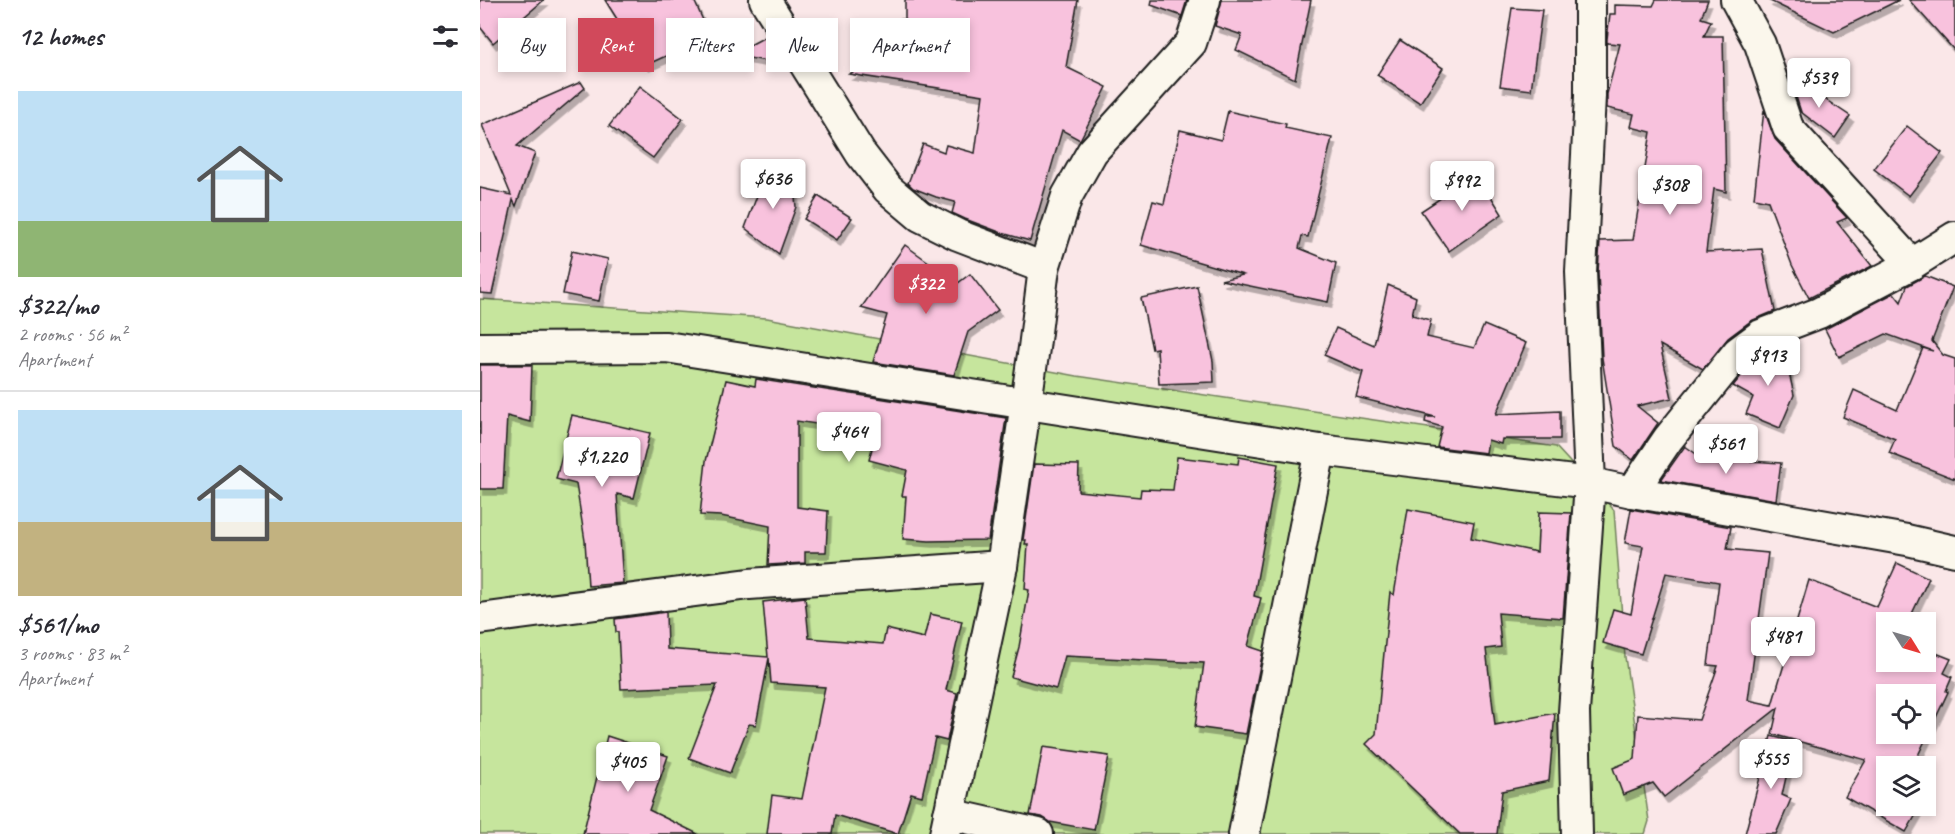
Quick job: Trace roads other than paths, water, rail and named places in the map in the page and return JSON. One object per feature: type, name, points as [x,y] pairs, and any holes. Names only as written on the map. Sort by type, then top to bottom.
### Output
[{"type":"street","points":[[765,0],[861,154],[888,189],[920,216],[958,235],[1044,268]]},
{"type":"street","points":[[1038,834],[947,824],[1002,566],[1044,268],[1067,196],[1092,152],[1191,43],[1205,0]]},
{"type":"street","points":[[1577,834],[1574,712],[1590,483],[1581,272],[1590,96],[1590,0]]},
{"type":"street","points":[[1736,0],[1760,44],[1788,128],[1912,264]]},
{"type":"street","points":[[1632,492],[1668,439],[1738,352],[1761,335],[1819,313],[1912,264],[1955,237]]},
{"type":"street","points":[[480,348],[666,347],[1320,450],[1590,483],[1955,550]]},
{"type":"street","points":[[1244,834],[1320,450]]},
{"type":"street","points":[[480,619],[749,584],[1002,566]]}]
